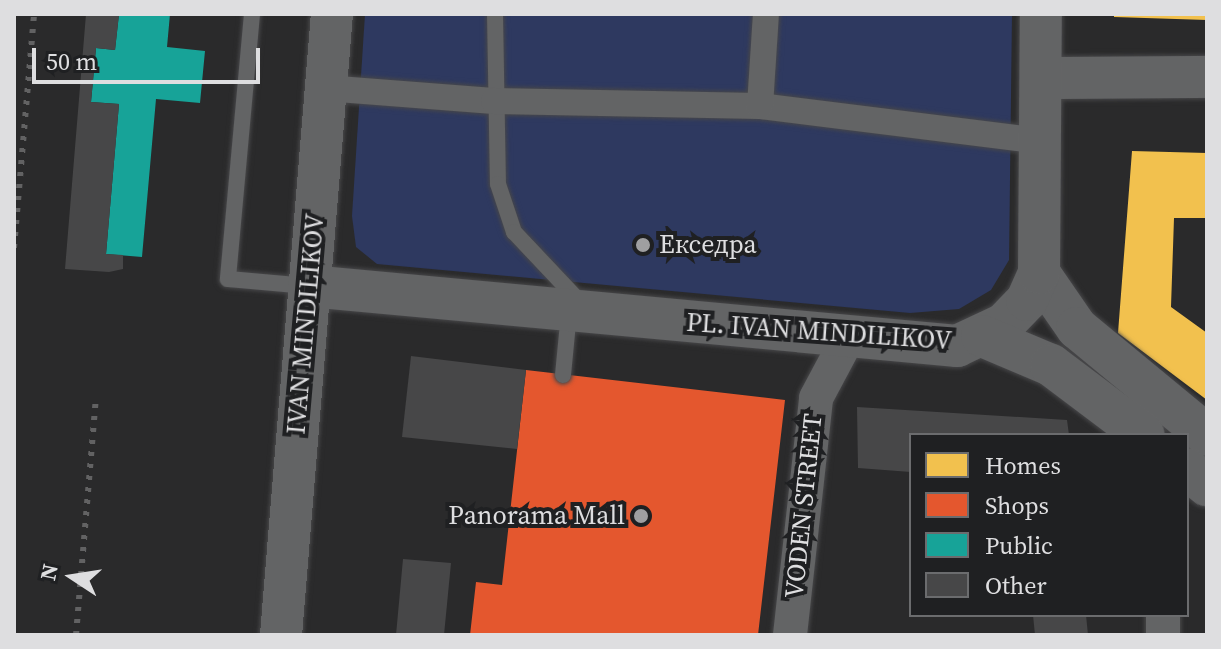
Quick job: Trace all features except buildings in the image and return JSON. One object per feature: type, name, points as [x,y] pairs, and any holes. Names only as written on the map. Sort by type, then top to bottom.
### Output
[{"type":"street","name":"IVAN MINDILIKOV","points":[[281,635],[332,14]]},
{"type":"street","points":[[760,106],[766,14]]},
{"type":"street","name":"PL. IVAN MINDILIKOV","points":[[309,286],[957,346],[982,336],[1027,300],[1039,273],[1044,78],[1041,14]]},
{"type":"street","points":[[1044,78],[1207,77]]},
{"type":"street","points":[[325,88],[494,101],[760,106],[1043,141]]},
{"type":"street","points":[[1039,273],[1077,328],[1196,431]]},
{"type":"street","points":[[982,336],[1051,365],[1141,433]]},
{"type":"street","name":"VODEN STREET","points":[[790,635],[816,398],[848,338]]},
{"type":"street","points":[[1189,471],[1207,485]]},
{"type":"lane","points":[[252,14],[228,279],[309,286]]},
{"type":"lane","points":[[495,14],[494,101],[498,184],[514,232],[581,312],[563,375]]},
{"type":"shaded area","points":[[365,14],[1012,14],[1009,260],[991,290],[959,309],[910,313],[377,264],[356,247],[352,216]]},
{"type":"railway","points":[[14,248],[34,14]]},
{"type":"railway","points":[[76,635],[96,397]]},
{"type":"place","name":"Екседра","points":[[643,245]]},
{"type":"place","name":"Panorama Mall","points":[[641,516]]}]
